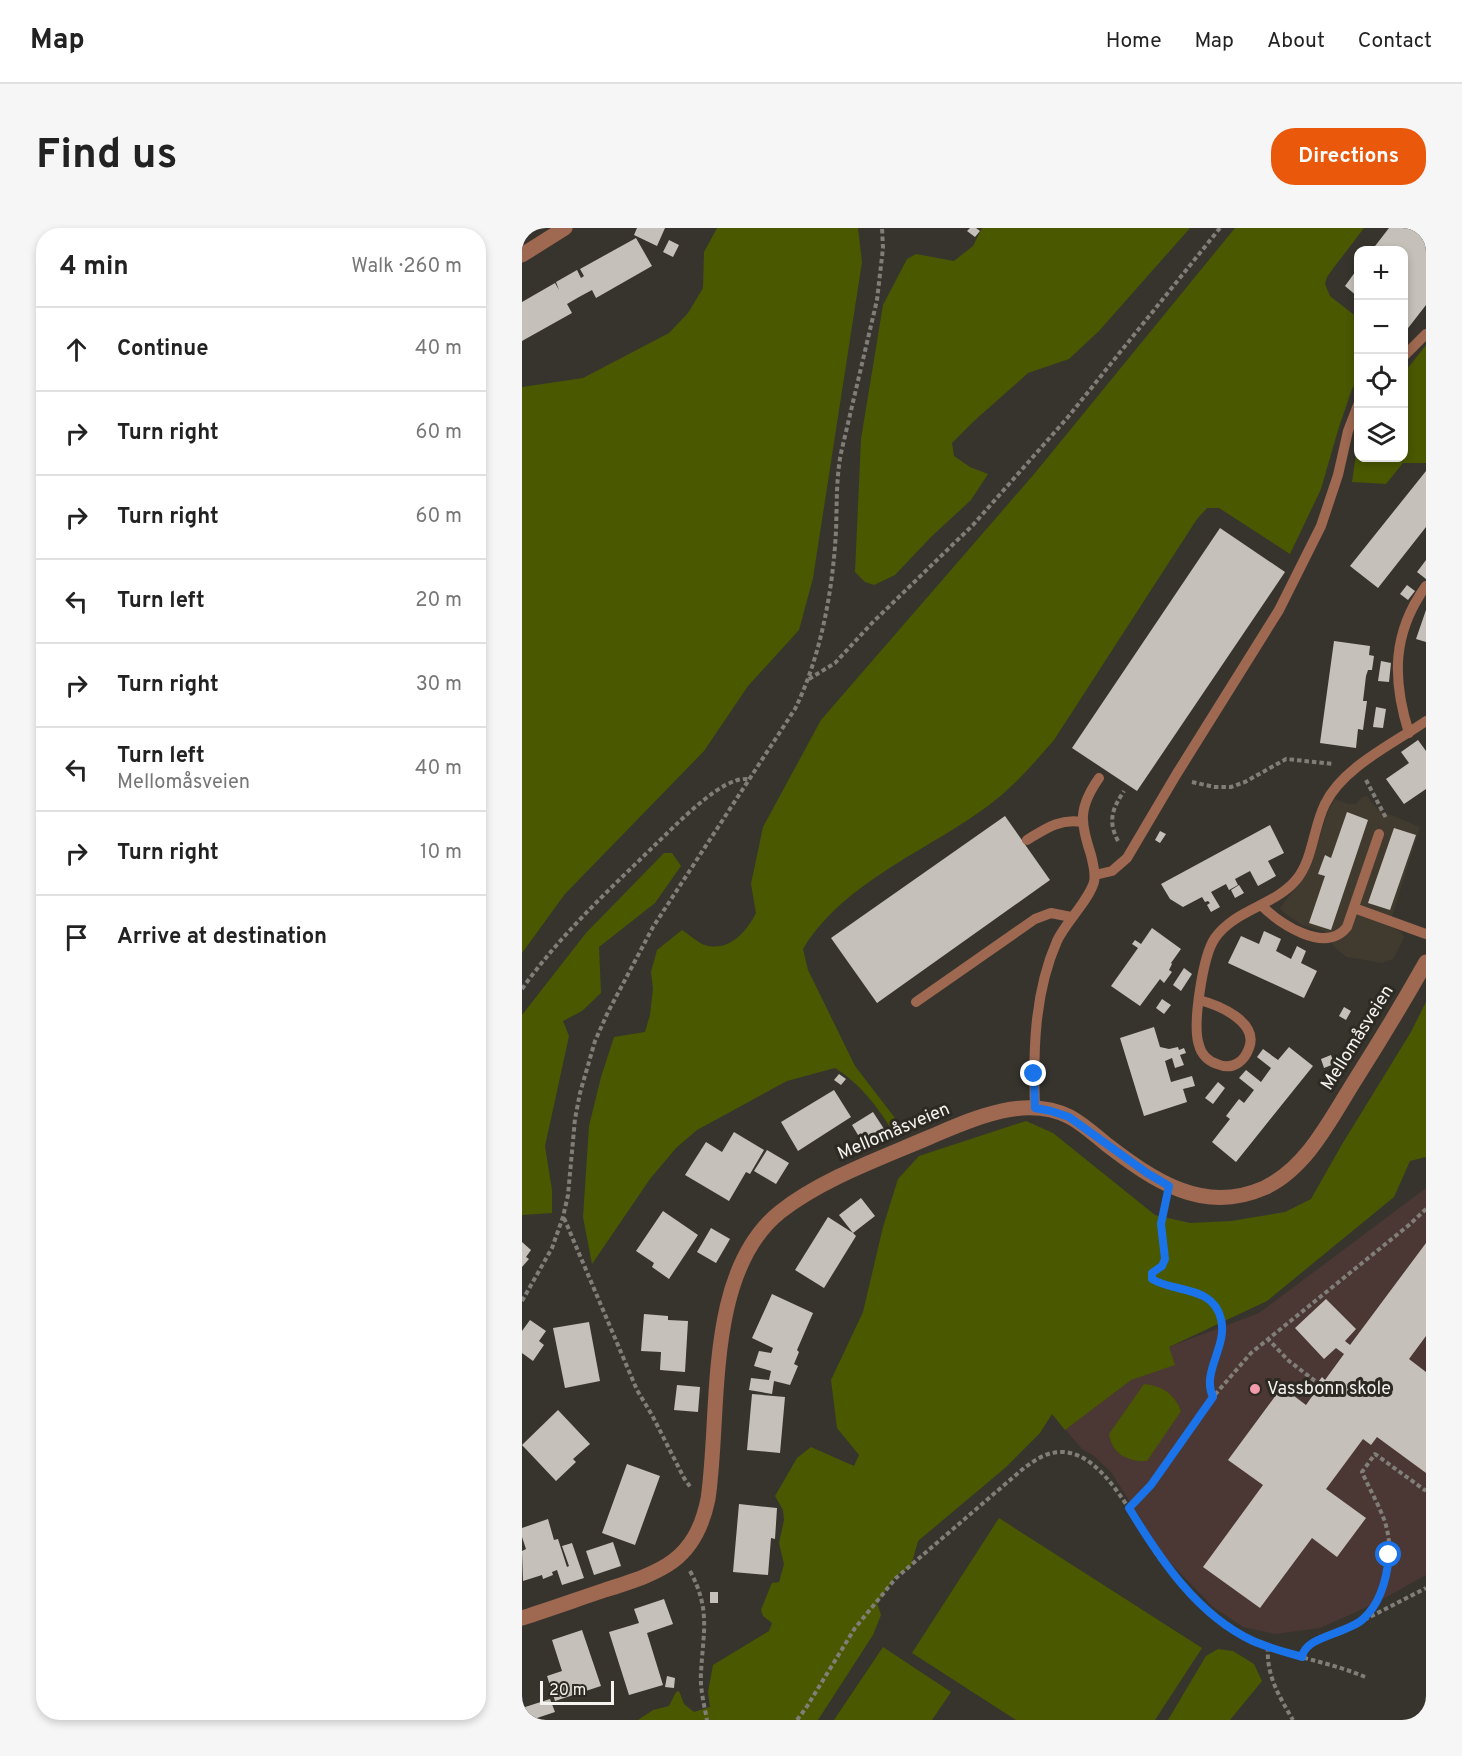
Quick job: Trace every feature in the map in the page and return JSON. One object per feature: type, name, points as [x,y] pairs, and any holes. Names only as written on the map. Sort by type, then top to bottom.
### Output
[{"type":"street","points":[[522,255],[565,228]]},
{"type":"street","name":"Mellomåsveien","points":[[522,1618],[660,1570],[681,1555],[700,1529],[708,1499],[721,1344],[727,1307],[740,1266],[760,1233],[778,1213],[805,1195],[873,1162],[973,1120],[1008,1110],[1035,1108],[1069,1117],[1169,1186],[1199,1196],[1232,1197],[1263,1189],[1290,1171],[1328,1123],[1426,962]]},
{"type":"lane","points":[[1406,354],[1426,334]]},
{"type":"lane","points":[[1095,875],[1112,871],[1127,858],[1176,775],[1280,610],[1328,507],[1348,431],[1358,408]]},
{"type":"lane","points":[[1409,733],[1397,680],[1398,652],[1407,617],[1426,586]]},
{"type":"lane","points":[[1199,1000],[1221,1007],[1249,1031],[1250,1046],[1241,1062],[1232,1066],[1220,1066],[1212,1062],[1203,1054],[1196,1034],[1199,1000],[1206,959],[1215,938],[1230,922],[1261,905],[1296,880],[1306,862],[1325,802],[1339,784],[1358,767],[1426,721]]},
{"type":"lane","points":[[1035,1108],[1035,1044],[1041,989],[1058,940],[1071,917],[1089,893],[1095,875],[1082,822],[1082,808],[1099,778]]},
{"type":"lane","points":[[1027,840],[1054,824],[1072,820],[1082,822]]},
{"type":"lane","points":[[1261,905],[1278,921],[1307,935],[1328,938],[1344,931],[1354,908],[1378,834]]},
{"type":"lane","points":[[1354,908],[1426,934]]},
{"type":"lane","points":[[916,1002],[1035,919],[1051,913],[1071,917]]},
{"type":"path","points":[[522,1301],[552,1248],[563,1217],[569,1187],[578,1102],[595,1041],[653,927],[795,709],[809,679],[818,649],[833,563],[837,475],[880,280],[882,228]]},
{"type":"path","points":[[809,679],[836,663],[872,623],[973,525],[1068,417],[1221,228]]},
{"type":"path","points":[[1176,775],[1190,782],[1230,787],[1245,782],[1286,759],[1358,767],[1386,818],[1378,834]]},
{"type":"path","points":[[522,989],[574,926],[698,805],[733,781],[749,780]]},
{"type":"path","points":[[1124,791],[1113,808],[1112,814],[1116,836],[1127,858]]},
{"type":"path","points":[[1169,1186],[1161,1224],[1165,1259],[1162,1266],[1151,1276],[1155,1281],[1200,1294],[1214,1304],[1218,1311],[1222,1334],[1210,1381],[1213,1397]]},
{"type":"path","points":[[1129,1508],[1151,1485],[1213,1397],[1236,1369],[1267,1338],[1426,1209]]},
{"type":"path","points":[[563,1217],[637,1390],[688,1486],[708,1499]]},
{"type":"path","points":[[1267,1338],[1288,1361],[1315,1381]]},
{"type":"path","points":[[797,1720],[855,1628],[897,1578],[1035,1460],[1043,1455],[1061,1452],[1080,1456],[1102,1475],[1129,1508],[1159,1557],[1205,1607],[1243,1636],[1268,1647],[1365,1677]]},
{"type":"path","points":[[1355,1625],[1367,1615],[1381,1594],[1387,1574],[1389,1555],[1385,1522],[1362,1472],[1375,1454],[1426,1491]]},
{"type":"path","points":[[681,1555],[696,1582],[703,1605],[705,1620],[701,1686],[707,1720]]},
{"type":"path","points":[[1302,1657],[1306,1646],[1313,1641],[1340,1633],[1426,1588]]},
{"type":"path","points":[[1268,1647],[1267,1662],[1270,1674],[1293,1720]]},
{"type":"shaded area","points":[[1367,796],[1377,809],[1420,827],[1389,926],[1404,936],[1393,959],[1382,963],[1347,957],[1334,947],[1325,932],[1302,925],[1280,908],[1302,879],[1335,799],[1348,804],[1356,804],[1362,797]]},
{"type":"shaded area","name":"Vassbonn skole","points":[[1426,1188],[1426,1575],[1374,1604],[1320,1628],[1275,1634],[1243,1627],[1213,1607],[1164,1556],[1111,1472],[1094,1456],[1082,1449],[1052,1414],[1169,1347],[1259,1313]]},
{"type":"green space","points":[[717,228],[858,228],[862,262],[813,578],[799,630],[748,686],[704,751],[565,894],[522,953],[522,387],[583,378],[669,333],[688,313],[703,288],[704,252]]},
{"type":"green space","points":[[982,228],[1190,228],[1099,331],[1069,359],[1028,373],[952,443],[954,456],[970,467],[988,474],[971,500],[895,575],[874,585],[865,582],[855,572],[861,439],[883,305],[907,259],[916,254],[954,261],[973,246]]},
{"type":"green space","points":[[1235,228],[1364,228],[1327,277],[1325,284],[1330,296],[1354,315],[1354,386],[1321,489],[1290,554],[1219,508],[1207,508],[1197,519],[1054,740],[1032,765],[993,802],[891,867],[842,903],[803,949],[808,970],[855,1066],[905,1131],[896,1137],[870,1099],[835,1068],[787,1081],[697,1130],[676,1148],[650,1179],[592,1264],[583,1217],[589,1126],[614,1037],[645,1032],[650,1015],[653,989],[651,972],[657,950],[682,930],[702,944],[720,946],[735,940],[747,928],[756,913],[751,884],[763,827],[821,720],[1035,473]]},
{"type":"green space","points":[[1426,345],[1426,463],[1403,463],[1386,484],[1352,482],[1355,462],[1408,462],[1408,368]]},
{"type":"green space","points":[[664,853],[672,853],[681,866],[655,903],[599,947],[601,993],[582,1011],[563,1021],[569,1036],[545,1146],[552,1190],[552,1213],[522,1215],[522,1015],[586,933]]},
{"type":"green space","points":[[1426,1002],[1426,1157],[1410,1161],[1394,1197],[1267,1301],[1169,1347],[1175,1365],[1131,1380],[1065,1430],[1052,1414],[1040,1433],[1005,1468],[918,1541],[911,1566],[896,1576],[877,1603],[881,1615],[873,1635],[818,1720],[638,1720],[653,1710],[669,1706],[676,1692],[679,1691],[684,1704],[694,1712],[710,1707],[708,1692],[713,1665],[769,1631],[772,1623],[763,1616],[761,1610],[772,1583],[779,1582],[784,1564],[779,1543],[784,1520],[783,1510],[775,1496],[797,1458],[811,1447],[854,1466],[859,1455],[837,1428],[831,1380],[863,1312],[883,1227],[898,1179],[919,1156],[1026,1121],[1053,1133],[1155,1215],[1190,1223],[1231,1221],[1285,1212],[1311,1199],[1411,1032]]},
{"type":"green space","points":[[1144,1384],[1167,1392],[1175,1399],[1181,1411],[1147,1461],[1140,1461],[1127,1458],[1117,1452],[1109,1434]]},
{"type":"green space","points":[[999,1518],[1202,1648],[1155,1720],[1016,1720],[912,1653]]},
{"type":"green space","points":[[883,1647],[951,1692],[932,1720],[834,1720]]},
{"type":"green space","points":[[1218,1649],[1233,1651],[1254,1664],[1262,1681],[1230,1720],[1168,1720],[1206,1656]]},
{"type":"building","points":[[637,228],[665,228],[657,246],[634,235]]},
{"type":"building","points":[[970,228],[980,231],[975,237],[967,231]]},
{"type":"building","points":[[1389,228],[1426,228],[1426,305],[1408,328],[1408,246],[1375,246]]},
{"type":"building","points":[[636,238],[652,266],[596,298],[592,290],[579,297],[567,304],[572,313],[522,341],[522,302],[555,283],[559,290],[556,282],[577,270],[581,278],[584,276],[580,269]]},
{"type":"building","points":[[669,240],[679,245],[673,257],[663,252]]},
{"type":"building","points":[[1354,274],[1354,294],[1345,286]]},
{"type":"building","points":[[1426,471],[1426,527],[1378,588],[1350,566]]},
{"type":"building","points":[[1220,528],[1285,572],[1137,791],[1072,748]]},
{"type":"building","points":[[1426,560],[1426,579],[1417,572]]},
{"type":"building","points":[[1407,585],[1415,591],[1408,600],[1400,594]]},
{"type":"building","points":[[1426,610],[1426,642],[1416,639]]},
{"type":"building","points":[[1334,641],[1370,646],[1369,655],[1374,656],[1372,670],[1368,670],[1366,676],[1363,701],[1367,701],[1363,730],[1358,729],[1356,748],[1320,743]]},
{"type":"building","points":[[1381,661],[1391,663],[1389,682],[1378,681]]},
{"type":"building","points":[[1376,707],[1386,709],[1383,728],[1373,727]]},
{"type":"building","points":[[1418,740],[1426,751],[1426,789],[1404,804],[1386,779],[1409,763],[1401,752]]},
{"type":"building","points":[[1347,812],[1368,820],[1331,930],[1309,923],[1325,876],[1318,874],[1325,855],[1331,858]]},
{"type":"building","points":[[1005,816],[1050,880],[877,1003],[831,938]]},
{"type":"building","points":[[1270,825],[1284,853],[1268,861],[1276,876],[1258,886],[1250,871],[1235,879],[1238,885],[1229,890],[1226,884],[1211,892],[1220,907],[1211,912],[1207,905],[1210,903],[1205,902],[1202,897],[1183,907],[1170,899],[1161,884]]},
{"type":"building","points":[[1394,828],[1416,835],[1390,910],[1368,903]]},
{"type":"building","points":[[1160,831],[1166,834],[1160,843],[1155,840]]},
{"type":"building","points":[[1239,885],[1244,893],[1235,898],[1231,890]]},
{"type":"building","points":[[1152,928],[1181,949],[1171,963],[1169,970],[1172,972],[1164,983],[1160,979],[1140,1006],[1111,986],[1138,948],[1132,944],[1135,940],[1141,944]]},
{"type":"building","points":[[1264,931],[1281,939],[1276,951],[1291,959],[1297,946],[1306,951],[1301,963],[1317,971],[1304,998],[1228,963],[1241,936],[1259,944]]},
{"type":"building","points":[[1184,968],[1192,974],[1181,991],[1173,985]]},
{"type":"building","points":[[1162,999],[1171,1005],[1164,1014],[1156,1008]]},
{"type":"building","points":[[1344,1007],[1351,1011],[1346,1020],[1339,1016]]},
{"type":"building","points":[[1154,1027],[1160,1047],[1169,1049],[1178,1047],[1179,1050],[1184,1048],[1186,1053],[1180,1055],[1184,1065],[1175,1068],[1172,1058],[1165,1061],[1171,1082],[1192,1076],[1195,1086],[1183,1089],[1187,1102],[1144,1116],[1120,1038]]},
{"type":"building","points":[[1289,1047],[1313,1066],[1236,1162],[1212,1142],[1230,1119],[1226,1116],[1239,1099],[1244,1103],[1254,1090],[1239,1078],[1246,1070],[1261,1082],[1271,1068],[1257,1057],[1263,1049],[1278,1060]]},
{"type":"building","points":[[1331,1055],[1334,1064],[1324,1068],[1321,1059]]},
{"type":"building","points":[[839,1074],[846,1079],[841,1085],[834,1080]]},
{"type":"building","points":[[1218,1082],[1225,1088],[1213,1104],[1205,1098]]},
{"type":"building","points":[[834,1090],[851,1117],[798,1151],[781,1122]]},
{"type":"building","points":[[873,1112],[886,1132],[864,1145],[852,1125]]},
{"type":"building","points":[[734,1132],[764,1150],[750,1174],[746,1172],[729,1201],[685,1175],[706,1142],[722,1152]]},
{"type":"building","points":[[767,1150],[789,1163],[776,1184],[754,1171]]},
{"type":"building","points":[[861,1198],[875,1216],[853,1233],[839,1215]]},
{"type":"building","points":[[663,1211],[698,1235],[669,1279],[652,1267],[654,1263],[636,1251]]},
{"type":"building","points":[[828,1217],[856,1236],[824,1288],[795,1270]]},
{"type":"building","points":[[711,1228],[730,1239],[716,1263],[697,1252]]},
{"type":"building","points":[[522,1242],[531,1250],[526,1257],[529,1259],[522,1267]]},
{"type":"building","points":[[1426,1243],[1426,1336],[1409,1359],[1426,1372],[1426,1473],[1377,1437],[1371,1445],[1363,1439],[1326,1489],[1366,1518],[1337,1557],[1312,1538],[1260,1608],[1203,1567],[1263,1485],[1228,1460],[1282,1387],[1306,1405],[1318,1388],[1315,1386],[1322,1377],[1325,1380],[1344,1354],[1336,1348],[1324,1359],[1295,1328],[1326,1299],[1356,1329],[1345,1341],[1350,1345]]},
{"type":"building","points":[[772,1294],[813,1313],[797,1350],[799,1352],[794,1364],[798,1366],[790,1385],[774,1381],[772,1394],[749,1390],[751,1378],[769,1380],[771,1371],[754,1366],[759,1351],[771,1353],[773,1348],[752,1338]]},
{"type":"building","points":[[644,1314],[668,1316],[668,1320],[688,1321],[685,1372],[660,1370],[661,1352],[641,1351]]},
{"type":"building","points":[[530,1320],[546,1331],[539,1341],[544,1345],[533,1361],[522,1353],[522,1331]]},
{"type":"building","points":[[589,1322],[600,1381],[565,1388],[553,1328]]},
{"type":"building","points":[[677,1385],[700,1387],[698,1412],[674,1410]]},
{"type":"building","points":[[752,1394],[785,1397],[780,1453],[747,1450]]},
{"type":"building","points":[[558,1410],[590,1444],[573,1459],[576,1462],[556,1481],[522,1445]]},
{"type":"building","points":[[627,1464],[660,1476],[635,1545],[602,1533]]},
{"type":"building","points":[[739,1504],[777,1508],[775,1539],[771,1538],[768,1575],[733,1572]]},
{"type":"building","points":[[548,1519],[554,1540],[558,1539],[567,1567],[569,1566],[562,1546],[572,1543],[584,1578],[562,1585],[557,1570],[552,1572],[553,1575],[543,1579],[542,1575],[523,1581],[522,1551],[526,1549],[522,1528]]},
{"type":"building","points":[[613,1542],[621,1566],[594,1575],[586,1551]]},
{"type":"building","points":[[710,1592],[718,1592],[718,1603],[710,1603]]},
{"type":"building","points":[[664,1599],[673,1624],[647,1633],[663,1685],[629,1695],[609,1632],[639,1623],[634,1609]]},
{"type":"building","points":[[582,1630],[601,1686],[555,1701],[547,1676],[562,1671],[552,1640]]},
{"type":"building","points":[[667,1676],[675,1678],[674,1688],[665,1687]]},
{"type":"building","points":[[550,1699],[555,1712],[524,1720],[522,1708]]},
{"type":"place","name":"Vassbonn skole","points":[[1255,1389]]},
{"type":"route","points":[[1034,1074],[1035,1108],[1069,1117],[1169,1186],[1161,1224],[1165,1259],[1162,1266],[1152,1273],[1152,1279],[1200,1294],[1214,1304],[1221,1319],[1220,1347],[1210,1381],[1213,1397],[1151,1485],[1129,1508],[1159,1557],[1205,1607],[1231,1628],[1255,1642],[1302,1657],[1306,1646],[1313,1641],[1340,1633],[1363,1620],[1381,1594],[1387,1574],[1389,1555]]}]
